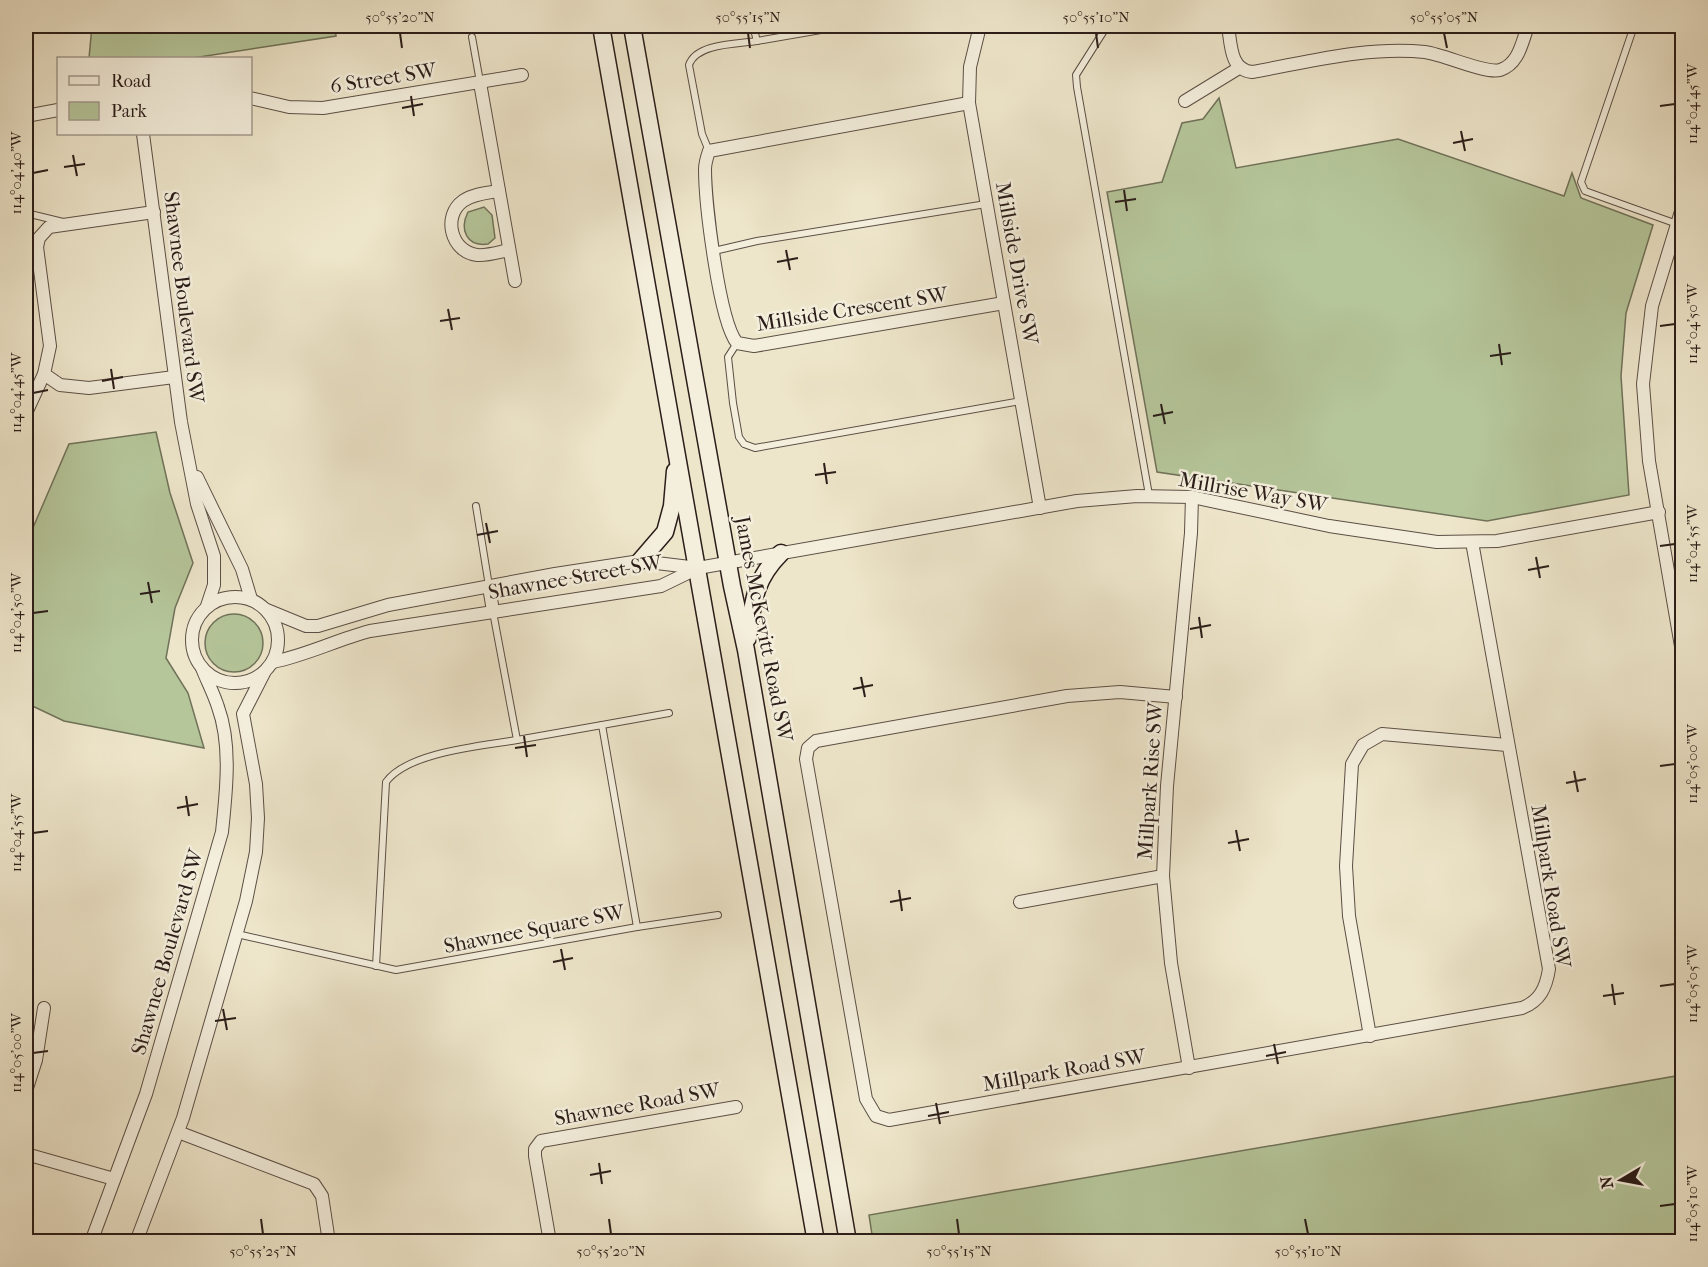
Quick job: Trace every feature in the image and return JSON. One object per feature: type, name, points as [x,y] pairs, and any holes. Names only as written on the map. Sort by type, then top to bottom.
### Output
[{"type":"main road","points":[[601,26],[816,1242]]},
{"type":"main road","name":"James McKevitt Road SW","points":[[632,26],[728,563],[746,650],[848,1242]]},
{"type":"main road","points":[[640,561],[665,532],[672,506],[677,449]]},
{"type":"main road","points":[[746,650],[755,588],[770,564],[781,554]]},
{"type":"street","name":"Millside Drive SW","points":[[980,26],[970,67],[969,103],[1040,508]]},
{"type":"street","points":[[1228,26],[1234,59],[1239,68],[1252,72],[1367,51],[1399,51],[1451,57],[1490,72],[1508,67],[1516,60],[1528,26]]},
{"type":"street","points":[[1185,101],[1239,68]]},
{"type":"street","name":"6 Street SW","points":[[252,98],[289,107],[323,108],[522,75]]},
{"type":"street","points":[[480,83],[515,281]]},
{"type":"street","points":[[709,151],[969,103]]},
{"type":"street","points":[[26,114],[57,110]]},
{"type":"street","name":"Shawnee Boulevard SW","points":[[143,135],[174,377],[197,504],[214,556],[214,585],[207,606]]},
{"type":"street","name":"Millside Crescent SW","points":[[709,151],[705,167],[714,251],[728,330],[737,344],[754,346],[1004,303]]},
{"type":"street","points":[[499,192],[464,200],[454,211],[452,231],[458,245],[470,253],[480,255],[509,250]]},
{"type":"street","points":[[1683,208],[1652,306],[1644,363],[1646,436],[1679,612],[1683,652]]},
{"type":"street","points":[[26,413],[44,374],[50,346],[37,247],[39,238],[49,227],[154,212]]},
{"type":"street","points":[[44,374],[60,385],[89,388],[174,377]]},
{"type":"street","name":"Shawnee Boulevard SW","points":[[191,466],[243,569],[251,599]]},
{"type":"street","name":"Millrise Way SW","points":[[698,568],[1077,501],[1149,495],[1192,497],[1410,540],[1497,541],[1659,512]]},
{"type":"street","name":"Millpark Rise SW","points":[[1189,1068],[1171,963],[1163,876],[1166,798],[1192,497]]},
{"type":"street","name":"Millpark Road SW","points":[[1176,697],[1120,692],[1067,696],[816,741],[808,748],[806,759],[866,1099],[876,1116],[890,1120],[1370,1036],[1522,1008],[1533,1003],[1547,982],[1549,969],[1472,542]]},
{"type":"street","name":"Shawnee Street SW","points":[[267,610],[306,626],[318,626],[388,605],[640,561],[698,568]]},
{"type":"street","name":"Shawnee Street SW","points":[[273,662],[307,655],[335,640],[370,631],[661,586],[698,568]]},
{"type":"street","points":[[489,587],[493,611]]},
{"type":"street","points":[[136,1242],[178,1132],[205,1049],[237,934],[256,852],[258,818],[256,784],[243,714],[264,673],[273,662],[278,649],[278,635],[275,622],[267,610],[251,599],[228,597],[207,606],[198,616],[192,636],[195,656],[202,668],[212,677],[239,684],[264,673]]},
{"type":"street","name":"Shawnee Boulevard SW","points":[[92,1242],[146,1094],[222,832],[226,795],[225,745],[219,709],[202,668]]},
{"type":"street","points":[[1370,1036],[1348,896],[1346,866],[1352,764],[1363,745],[1382,734],[1507,745]]},
{"type":"street","points":[[1020,902],[1163,876]]},
{"type":"street","points":[[26,1091],[36,1060],[44,1008]]},
{"type":"street","name":"Shawnee Road SW","points":[[550,1242],[535,1155],[535,1149],[541,1141],[736,1107]]},
{"type":"street","points":[[178,1132],[315,1184],[322,1196],[330,1242]]},
{"type":"street","points":[[26,1154],[114,1179]]},
{"type":"street","points":[[319,1242],[325,1216]]},
{"type":"lane","points":[[753,26],[757,41]]},
{"type":"lane","points":[[709,151],[689,65],[691,58],[700,51],[844,26]]},
{"type":"lane","points":[[1107,26],[1093,44],[1076,75],[1077,87],[1149,495]]},
{"type":"lane","points":[[1634,26],[1581,182],[1585,191],[1677,224]]},
{"type":"lane","points":[[472,37],[480,83]]},
{"type":"lane","points":[[714,251],[987,204]]},
{"type":"lane","points":[[26,213],[72,224]]},
{"type":"lane","points":[[737,344],[728,357],[733,403],[739,437],[744,444],[755,448],[1022,401]]},
{"type":"lane","points":[[477,506],[489,587]]},
{"type":"lane","points":[[493,611],[517,740]]},
{"type":"lane","points":[[376,966],[386,782],[394,771],[407,764],[469,748],[669,713]]},
{"type":"lane","name":"Shawnee Square SW","points":[[237,934],[396,970],[637,927],[602,725]]},
{"type":"lane","points":[[637,927],[718,915]]},
{"type":"green space","points":[[92,26],[335,26],[336,36],[200,57],[89,57]]},
{"type":"green space","points":[[1219,98],[1236,168],[1398,139],[1564,196],[1572,173],[1581,198],[1653,225],[1626,313],[1621,376],[1629,495],[1487,521],[1157,472],[1107,192],[1162,182],[1182,123],[1203,119]]},
{"type":"green space","points":[[484,207],[492,215],[495,238],[488,244],[475,243],[470,240],[464,225],[468,212]]},
{"type":"green space","points":[[156,432],[170,493],[193,563],[175,608],[166,658],[188,693],[204,748],[64,721],[26,703],[26,544],[69,444]]},
{"type":"green space","points":[[234,614],[250,619],[258,627],[263,643],[258,659],[250,667],[234,672],[218,667],[210,659],[205,643],[210,627],[218,619]]},
{"type":"green space","points":[[1682,1075],[1682,1241],[873,1241],[869,1215]]}]
